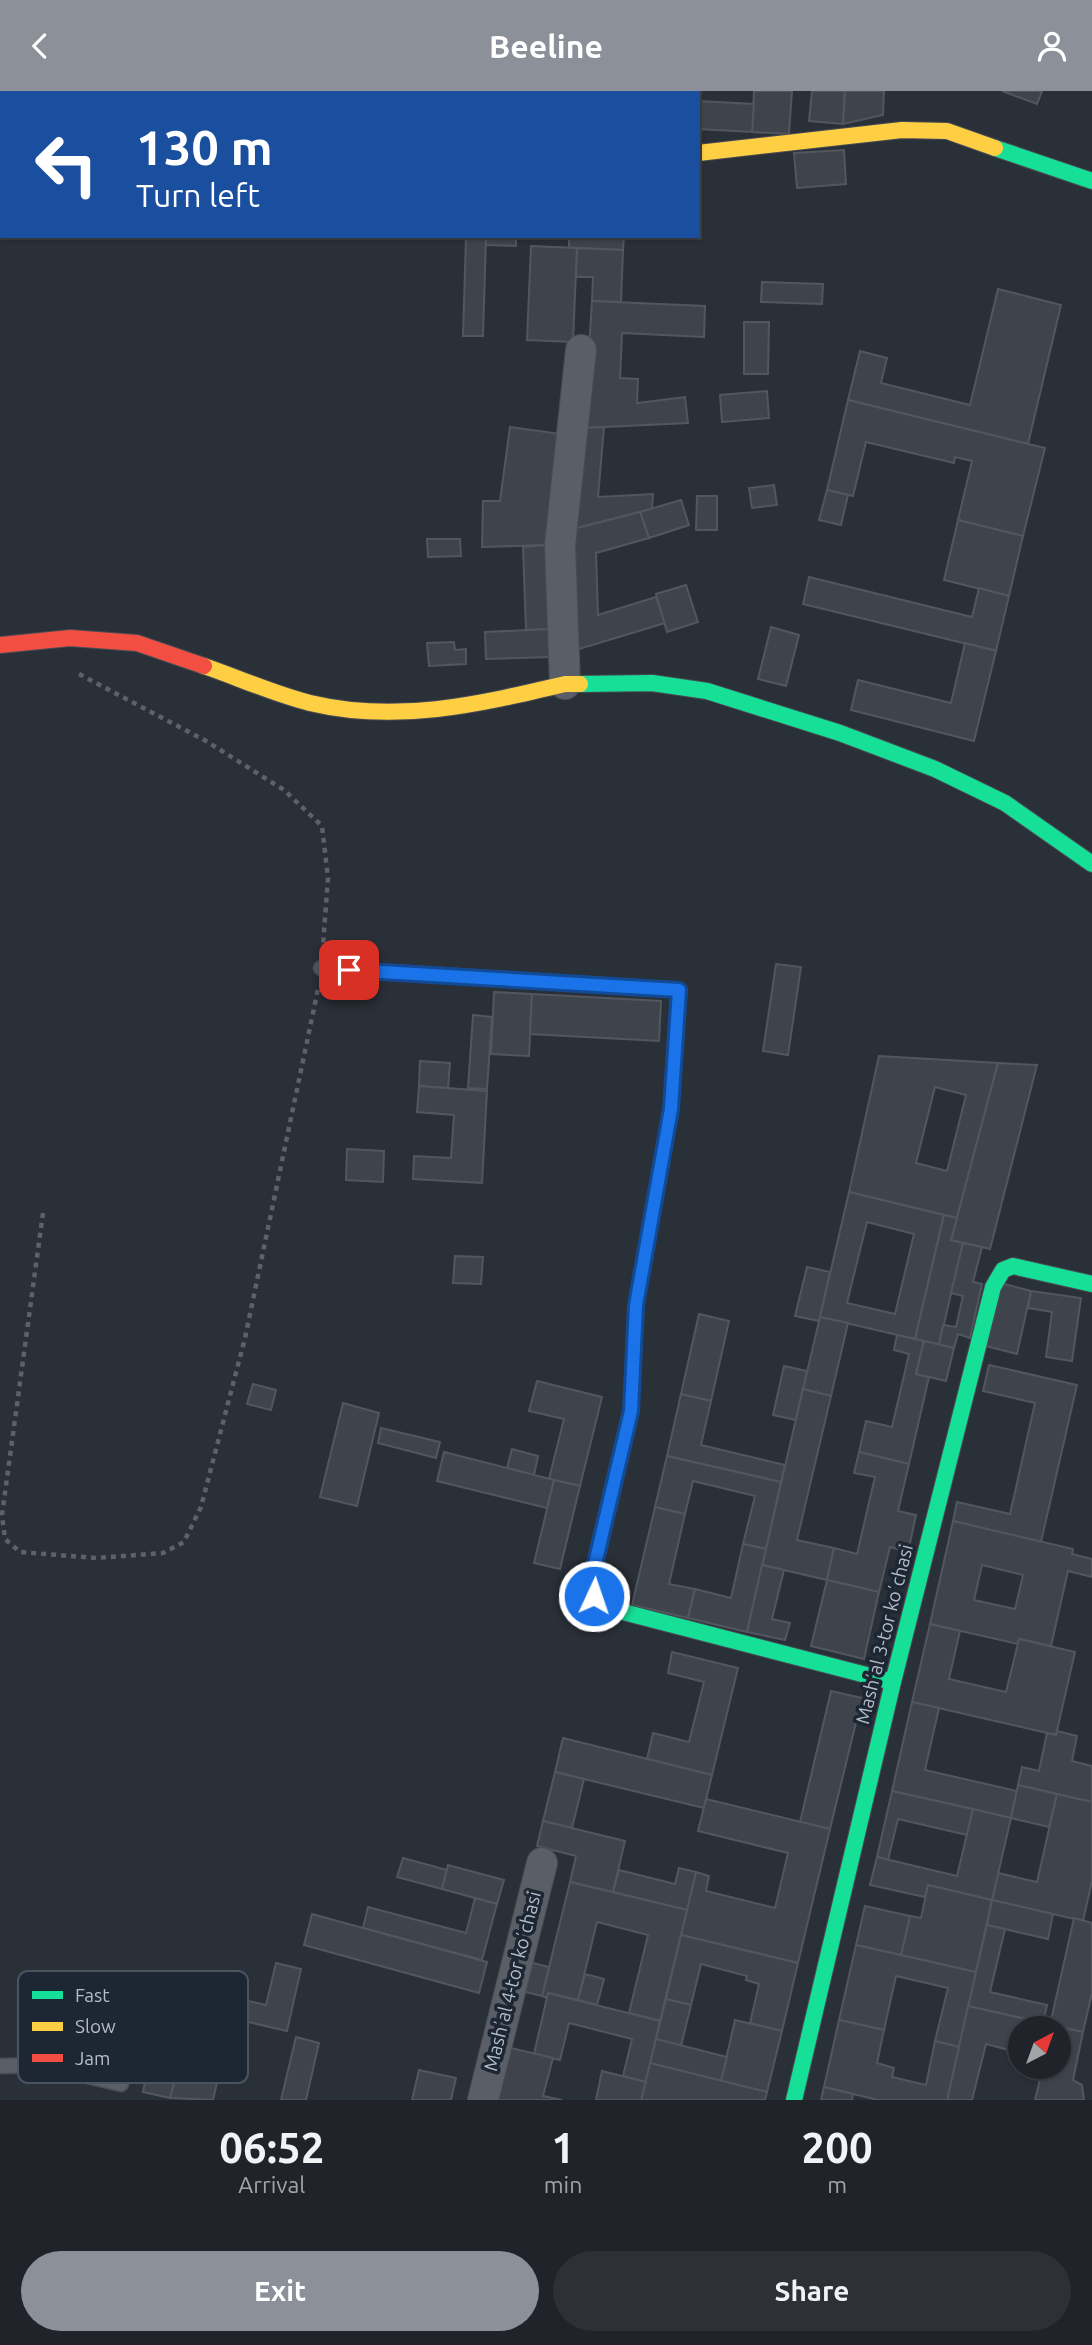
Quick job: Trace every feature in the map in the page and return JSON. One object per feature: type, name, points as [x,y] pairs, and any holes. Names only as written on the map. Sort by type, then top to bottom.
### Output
[{"type":"street","points":[[700,153],[902,130],[947,131],[1092,181]]},
{"type":"street","points":[[565,684],[560,545],[581,350]]},
{"type":"street","points":[[0,645],[70,638],[137,643],[310,703],[369,712],[457,709],[565,684],[652,683],[707,691],[840,733],[935,769],[1004,803],[1092,864]]},
{"type":"street","name":"Mashʼal 3-tor koʼchasi","points":[[793,2100],[893,1682],[998,1276],[1013,1266],[1092,1284]]},
{"type":"street","points":[[631,1411],[590,1585],[599,1602],[618,1613],[893,1682]]},
{"type":"street","name":"Mashʼal 4-tor koʼchasi","points":[[482,2100],[542,1863]]},
{"type":"lane","points":[[321,968],[679,990],[671,1109],[636,1305],[631,1411]]},
{"type":"lane","points":[[0,2066],[18,2066]]},
{"type":"lane","points":[[117,2083],[121,2084]]},
{"type":"path","points":[[43,1213],[2,1515],[5,1539],[20,1552],[96,1559],[163,1552],[184,1542],[201,1507],[245,1338],[321,968],[328,878],[322,826],[284,790],[206,741],[78,674]]},
{"type":"building","points":[[754,91],[792,91],[789,134],[752,132]]},
{"type":"building","points":[[812,91],[845,91],[843,124],[809,121]]},
{"type":"building","points":[[845,91],[884,91],[883,115],[843,124]]},
{"type":"building","points":[[1002,91],[1042,91],[1037,104]]},
{"type":"building","points":[[700,101],[754,104],[752,132],[700,129]]},
{"type":"building","points":[[844,150],[846,184],[797,188],[794,153]]},
{"type":"building","points":[[466,238],[486,238],[483,336],[463,336]]},
{"type":"building","points":[[486,238],[516,238],[516,246],[486,245]]},
{"type":"building","points":[[569,238],[624,238],[623,250],[569,248]]},
{"type":"building","points":[[531,246],[577,248],[573,342],[527,340]]},
{"type":"building","points":[[577,248],[623,250],[621,302],[592,301],[593,277],[576,277]]},
{"type":"building","points":[[762,282],[823,284],[822,304],[761,302]]},
{"type":"building","points":[[998,289],[1061,305],[1028,444],[848,400],[860,351],[887,358],[881,383],[970,405]]},
{"type":"building","points":[[592,301],[705,306],[704,337],[622,333],[620,378],[638,379],[637,403],[685,397],[688,423],[584,428]]},
{"type":"building","points":[[744,322],[769,322],[768,374],[744,374]]},
{"type":"building","points":[[767,391],[769,418],[722,422],[720,395]]},
{"type":"building","points":[[848,400],[1045,448],[1023,536],[958,520],[972,461],[955,457],[954,463],[866,442],[853,496],[827,490]]},
{"type":"building","points":[[510,427],[561,434],[546,545],[482,547],[483,501],[500,501]]},
{"type":"building","points":[[604,427],[598,497],[653,494],[652,509],[573,529],[584,428]]},
{"type":"building","points":[[774,485],[777,505],[752,508],[749,488]]},
{"type":"building","points":[[827,490],[848,495],[841,525],[819,520]]},
{"type":"building","points":[[697,496],[717,496],[717,530],[696,530]]},
{"type":"building","points":[[681,500],[689,525],[649,538],[640,512]]},
{"type":"building","points":[[640,512],[649,538],[596,553],[598,615],[656,597],[665,623],[576,650],[573,529]]},
{"type":"building","points":[[958,520],[1023,536],[1009,596],[944,580]]},
{"type":"building","points":[[427,539],[460,539],[461,556],[428,557]]},
{"type":"building","points":[[546,545],[550,629],[526,630],[523,547]]},
{"type":"building","points":[[809,577],[972,617],[979,588],[1009,596],[996,651],[803,604]]},
{"type":"building","points":[[686,585],[698,622],[667,632],[656,594]]},
{"type":"building","points":[[771,627],[799,635],[786,686],[758,679]]},
{"type":"building","points":[[550,629],[552,657],[486,659],[485,632]]},
{"type":"building","points":[[454,642],[455,650],[466,649],[466,664],[429,666],[427,643]]},
{"type":"building","points":[[965,643],[996,651],[974,741],[851,710],[858,680],[951,703]]},
{"type":"building","points":[[776,964],[801,967],[788,1055],[763,1051]]},
{"type":"building","points":[[494,992],[532,994],[529,1056],[491,1054]]},
{"type":"building","points":[[532,994],[661,1001],[659,1041],[530,1034]]},
{"type":"building","points":[[473,1015],[492,1017],[487,1089],[468,1088]]},
{"type":"building","points":[[879,1056],[998,1063],[957,1218],[849,1192]],"holes":[[[935,1087],[966,1095],[947,1171],[916,1163]]]},
{"type":"building","points":[[420,1061],[450,1063],[448,1088],[419,1086]]},
{"type":"building","points":[[998,1063],[1037,1065],[990,1249],[951,1240]]},
{"type":"building","points":[[419,1086],[487,1091],[482,1183],[413,1179],[414,1156],[451,1158],[454,1115],[417,1112]]},
{"type":"building","points":[[347,1149],[384,1151],[383,1182],[346,1180]]},
{"type":"building","points":[[849,1192],[944,1215],[915,1339],[820,1317]],"holes":[[[867,1222],[914,1234],[895,1314],[847,1303]]]},
{"type":"building","points":[[944,1215],[957,1218],[951,1240],[963,1243],[939,1345],[915,1339]]},
{"type":"building","points":[[963,1243],[982,1247],[973,1282],[982,1284],[970,1338],[958,1334],[954,1348],[939,1345],[943,1325],[956,1327],[963,1296],[951,1293]]},
{"type":"building","points":[[455,1256],[483,1257],[481,1284],[453,1283]]},
{"type":"building","points":[[807,1267],[830,1272],[819,1321],[795,1316]]},
{"type":"building","points":[[1001,1283],[1031,1291],[1017,1354],[986,1346]]},
{"type":"building","points":[[1031,1291],[1081,1298],[1072,1361],[1046,1357],[1052,1312],[1028,1308]]},
{"type":"building","points":[[699,1314],[729,1321],[711,1401],[681,1394]]},
{"type":"building","points":[[820,1317],[848,1323],[831,1396],[803,1389]]},
{"type":"building","points":[[897,1335],[924,1341],[916,1374],[929,1377],[909,1464],[859,1452],[866,1421],[892,1427],[909,1354],[894,1350]]},
{"type":"building","points":[[924,1341],[954,1348],[946,1381],[916,1374]]},
{"type":"building","points":[[989,1365],[1077,1385],[1041,1542],[953,1521],[957,1502],[1010,1514],[1035,1403],[983,1391]]},
{"type":"building","points":[[784,1366],[807,1371],[796,1420],[773,1415]]},
{"type":"building","points":[[537,1381],[602,1397],[580,1486],[549,1479],[564,1419],[529,1411]]},
{"type":"building","points":[[253,1384],[276,1390],[271,1410],[247,1404]]},
{"type":"building","points":[[803,1389],[831,1396],[797,1540],[834,1548],[827,1580],[762,1565]]},
{"type":"building","points":[[681,1394],[711,1401],[701,1445],[785,1465],[781,1482],[667,1456]]},
{"type":"building","points":[[343,1403],[379,1413],[357,1506],[320,1497]]},
{"type":"building","points":[[381,1428],[440,1442],[436,1458],[378,1443]]},
{"type":"building","points":[[512,1449],[538,1456],[534,1475],[507,1468]]},
{"type":"building","points":[[444,1452],[554,1480],[547,1508],[437,1481]]},
{"type":"building","points":[[859,1452],[909,1464],[898,1511],[916,1515],[908,1552],[890,1547],[879,1592],[827,1580],[834,1548],[857,1554],[875,1477],[854,1473]]},
{"type":"building","points":[[667,1456],[781,1482],[766,1549],[743,1544],[755,1496],[693,1481],[685,1514],[655,1507]]},
{"type":"building","points":[[554,1480],[580,1486],[560,1569],[534,1563]]},
{"type":"building","points":[[655,1507],[685,1514],[669,1584],[695,1589],[688,1618],[632,1605]]},
{"type":"building","points":[[953,1521],[1073,1549],[1072,1554],[1092,1559],[1092,1577],[1068,1571],[1051,1646],[1019,1639],[1018,1644],[930,1624]],"holes":[[[982,1565],[1023,1575],[1015,1609],[974,1600]]]},
{"type":"building","points":[[743,1544],[766,1549],[747,1632],[688,1618],[695,1589],[731,1598]]},
{"type":"building","points":[[762,1565],[784,1570],[772,1619],[790,1623],[785,1640],[747,1632]]},
{"type":"building","points":[[827,1580],[879,1592],[864,1659],[811,1646]]},
{"type":"building","points":[[930,1624],[960,1631],[949,1679],[1006,1692],[1019,1639],[1075,1652],[1056,1735],[912,1702]]},
{"type":"building","points":[[672,1652],[738,1668],[712,1775],[647,1759],[653,1733],[689,1742],[704,1682],[668,1673]]},
{"type":"building","points":[[831,1691],[862,1698],[830,1829],[800,1822]]},
{"type":"building","points":[[912,1702],[939,1708],[925,1770],[1017,1791],[1011,1818],[892,1791]]},
{"type":"building","points":[[1057,1731],[1077,1736],[1072,1761],[1092,1766],[1092,1802],[1018,1785],[1022,1767],[1039,1771],[1047,1733],[1056,1735]]},
{"type":"building","points":[[563,1738],[712,1775],[704,1808],[555,1772]]},
{"type":"building","points":[[555,1772],[584,1779],[572,1828],[543,1821]]},
{"type":"building","points":[[1018,1785],[1057,1794],[1049,1827],[1011,1818]]},
{"type":"building","points":[[892,1791],[973,1809],[967,1835],[898,1819],[888,1860],[877,1857]]},
{"type":"building","points":[[1057,1794],[1092,1802],[1092,1881],[1083,1921],[992,1900],[998,1873],[1037,1882]]},
{"type":"building","points":[[706,1799],[830,1829],[798,1963],[681,1935],[696,1872],[709,1876],[706,1891],[775,1908],[788,1853],[698,1831]]},
{"type":"building","points":[[973,1809],[1011,1818],[992,1900],[928,1885],[925,1897],[870,1885],[877,1857],[957,1876]]},
{"type":"building","points":[[543,1821],[625,1841],[613,1892],[570,1882],[576,1856],[537,1846]]},
{"type":"building","points":[[403,1858],[447,1870],[442,1889],[397,1877]]},
{"type":"building","points":[[448,1865],[504,1880],[497,1904],[442,1889]]},
{"type":"building","points":[[679,1868],[696,1872],[687,1910],[613,1892],[619,1870],[675,1884]]},
{"type":"building","points":[[570,1882],[687,1910],[660,2021],[629,2013],[648,1935],[597,1922],[578,2000],[548,1993],[547,1998],[542,1996]]},
{"type":"building","points":[[928,1885],[992,1900],[976,1972],[901,1955],[910,1916],[921,1918]]},
{"type":"building","points":[[475,1898],[497,1904],[482,1960],[363,1928],[368,1907],[466,1933]]},
{"type":"building","points":[[992,1900],[1053,1914],[1048,1939],[987,1925]]},
{"type":"building","points":[[865,1906],[910,1916],[901,1955],[856,1945]]},
{"type":"building","points":[[312,1914],[487,1962],[479,1993],[304,1945]]},
{"type":"building","points":[[1074,1918],[1092,1923],[1092,1993],[1083,2032],[1071,2029],[1071,2016],[1052,2016]]},
{"type":"building","points":[[987,1925],[1005,1929],[990,1992],[1047,2005],[1045,2016],[1012,2016],[968,2006]]},
{"type":"building","points":[[681,1935],[798,1963],[782,2031],[750,2023],[759,1984],[746,1980],[747,1976],[701,1964],[691,2005],[666,1999]]},
{"type":"building","points":[[856,1945],[976,1972],[959,2047],[935,2041],[948,1988],[896,1976],[884,2030],[839,2020]]},
{"type":"building","points":[[529,1962],[549,1967],[542,1996],[522,1991]]},
{"type":"building","points":[[276,1963],[301,1969],[287,2031],[248,2022],[248,2001],[266,2005]]},
{"type":"building","points":[[585,1974],[604,1979],[597,2005],[578,2000]]},
{"type":"building","points":[[548,1993],[660,2021],[646,2082],[623,2076],[632,2039],[569,2023],[560,2060],[534,2054]]},
{"type":"building","points":[[666,1999],[691,2005],[681,2046],[656,2039]]},
{"type":"building","points":[[968,2006],[1012,2016],[1008,2016],[1008,2050],[986,2044],[972,2100],[947,2100]]},
{"type":"building","points":[[735,2020],[782,2031],[767,2092],[721,2081]]},
{"type":"building","points":[[839,2020],[884,2030],[877,2063],[894,2068],[892,2077],[926,2085],[935,2041],[959,2047],[947,2100],[878,2100],[824,2087]]},
{"type":"building","points":[[1071,2029],[1083,2032],[1073,2080],[1082,2085],[1084,2100],[1035,2100],[1040,2079],[1071,2079]]},
{"type":"building","points":[[296,2037],[319,2043],[306,2100],[281,2100]]},
{"type":"building","points":[[656,2039],[727,2057],[721,2081],[650,2063]]},
{"type":"building","points":[[503,2046],[553,2058],[543,2096],[562,2100],[490,2100]]},
{"type":"building","points":[[650,2063],[767,2092],[765,2100],[641,2100]]},
{"type":"building","points":[[419,2070],[456,2078],[451,2100],[412,2100]]},
{"type":"building","points":[[602,2071],[646,2082],[641,2100],[596,2100]]},
{"type":"building","points":[[145,2083],[174,2083],[170,2098],[143,2092]]},
{"type":"building","points":[[174,2083],[217,2083],[213,2100],[170,2098]]},
{"type":"building","points":[[824,2087],[853,2094],[852,2100],[821,2100]]},
{"type":"traffic: fast","points":[[995,148],[1092,181]]},
{"type":"traffic: fast","points":[[580,684],[652,683],[707,691],[840,733],[935,769],[1005,803],[1092,864]]},
{"type":"traffic: fast","points":[[794,2100],[893,1682],[993,1287],[1003,1270],[1013,1266],[1092,1284]]},
{"type":"traffic: fast","points":[[631,1411],[590,1585],[594,1596],[604,1607],[893,1682]]},
{"type":"traffic: slow","points":[[700,153],[902,130],[947,131],[995,148]]},
{"type":"traffic: slow","points":[[204,666],[310,703],[375,712],[439,709],[565,684],[580,684]]},
{"type":"traffic: jam","points":[[0,645],[70,638],[137,643],[204,666]]},
{"type":"route","points":[[349,970],[679,990],[671,1109],[636,1305],[631,1411],[590,1585],[594,1596]]}]
